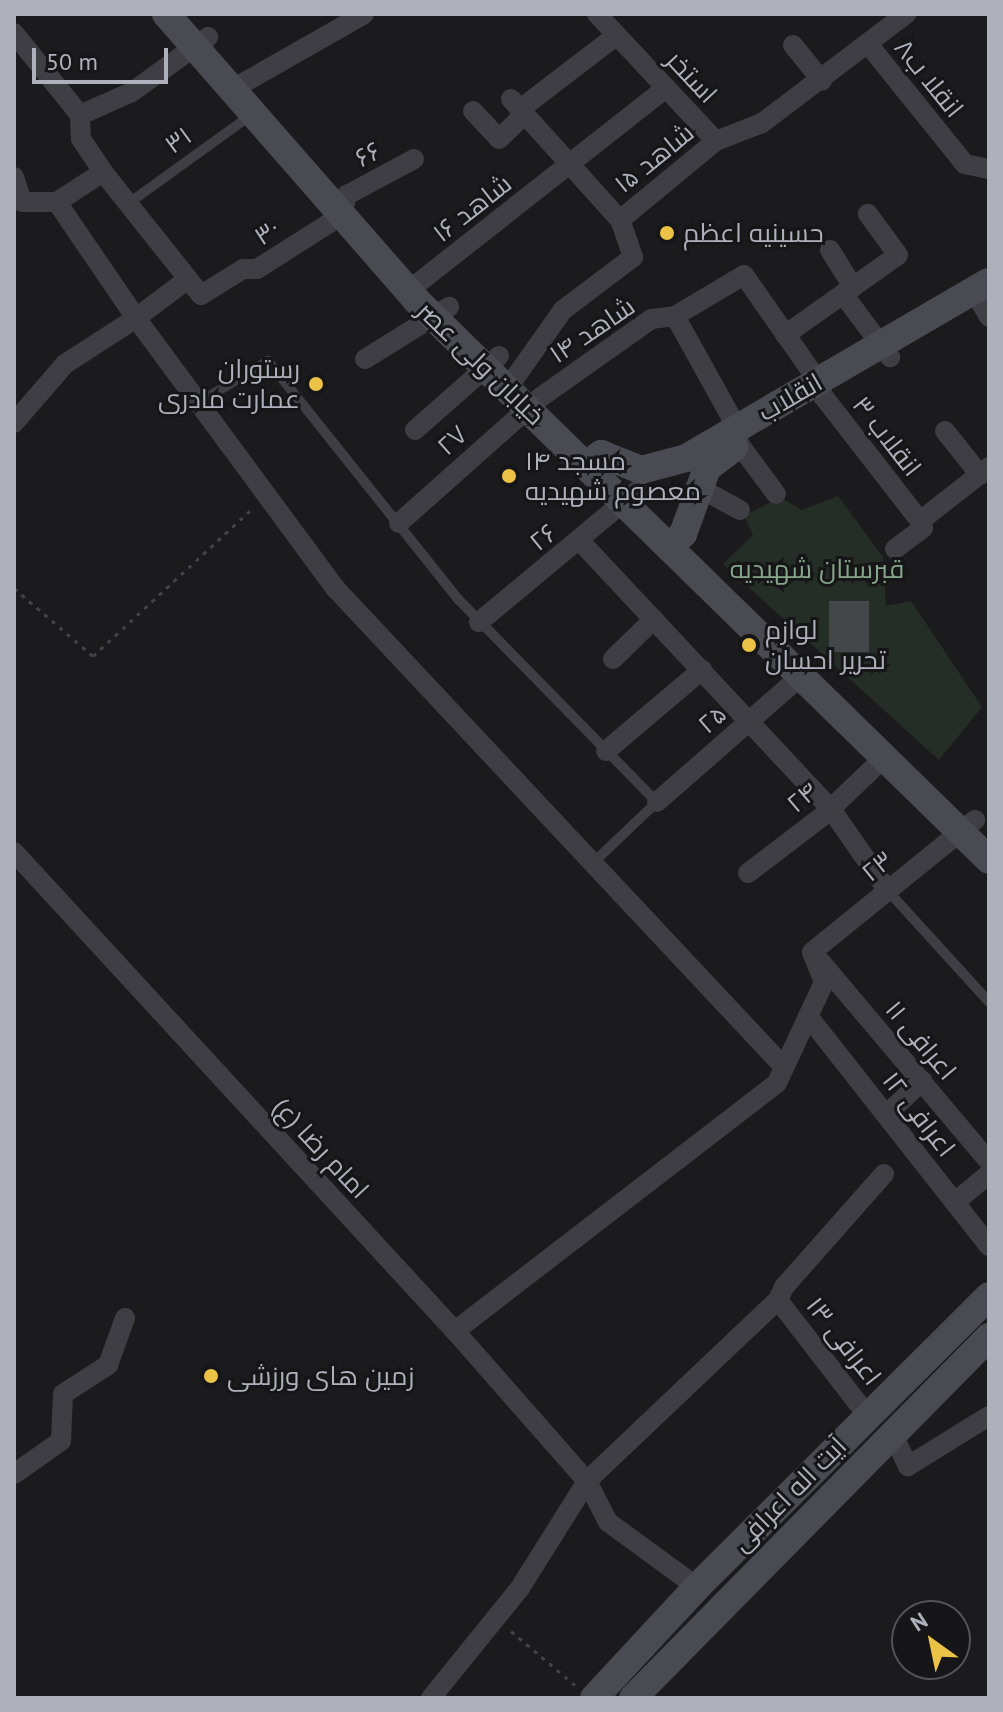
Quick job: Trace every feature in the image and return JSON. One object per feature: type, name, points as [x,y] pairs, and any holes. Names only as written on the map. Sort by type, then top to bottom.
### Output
[{"type":"main road","name":"خیابان ولی عصر","points":[[166,14],[201,42],[415,286],[975,829],[989,860]]},
{"type":"main road","name":"خیابان ولی عصر","points":[[189,14],[201,42]]},
{"type":"main road","name":"خیابان ولی عصر","points":[[238,84],[252,114],[344,205]]},
{"type":"main road","name":"انقلاب","points":[[593,460],[641,470],[657,470],[738,436],[886,351],[987,300]]},
{"type":"main road","name":"انقلاب","points":[[676,540],[696,486],[715,459],[738,436]]},
{"type":"main road","name":"خیابان ولی عصر","points":[[676,540],[802,675],[885,757],[975,829]]},
{"type":"main road","name":"آیت اله اعرافی","points":[[586,1693],[989,1296]]},
{"type":"main road","name":"آیت اله اعرافی","points":[[633,1698],[989,1337]]},
{"type":"street","points":[[238,84],[364,14]]},
{"type":"street","name":"استخر","points":[[597,14],[716,141]]},
{"type":"street","name":"شاهد ۱۵","points":[[503,373],[563,310],[633,257],[620,220],[716,141],[762,123],[822,81],[906,14]]},
{"type":"street","points":[[14,33],[80,115],[81,139],[103,172],[194,287]]},
{"type":"street","points":[[473,111],[499,139],[518,108],[617,35]]},
{"type":"street","points":[[80,115],[132,92],[201,42]]},
{"type":"street","name":"انقلا ب۸","points":[[868,44],[965,164],[989,169]]},
{"type":"street","points":[[793,45],[822,81]]},
{"type":"street","name":"شاهد ۱۶","points":[[415,286],[666,88]]},
{"type":"street","points":[[518,108],[620,220]]},
{"type":"street","name":"۶۶","points":[[344,205],[414,159]]},
{"type":"street","points":[[14,177],[22,202],[57,202],[103,172]]},
{"type":"street","points":[[57,202],[136,318],[336,589],[784,1067]]},
{"type":"street","name":"۳۰","points":[[14,423],[65,364],[136,318],[194,287],[243,269],[257,269],[344,205]]},
{"type":"street","points":[[785,335],[898,255],[868,214]]},
{"type":"street","points":[[830,250],[848,290],[886,351]]},
{"type":"street","name":"شاهد ۱۴","points":[[534,402],[651,319],[675,316],[744,275]]},
{"type":"street","name":"انقلاب ۳","points":[[744,275],[821,389],[920,521]]},
{"type":"street","points":[[365,359],[442,313]]},
{"type":"street","points":[[675,316],[738,436],[776,494]]},
{"type":"street","points":[[415,430],[503,373]]},
{"type":"street","name":"۲۷","points":[[399,523],[534,402]]},
{"type":"street","points":[[895,549],[923,528],[920,521],[984,471],[945,431]]},
{"type":"street","points":[[696,486],[740,510]]},
{"type":"street","name":"۲۶","points":[[479,622],[631,496]]},
{"type":"street","points":[[580,541],[831,809],[888,891]]},
{"type":"street","points":[[613,659],[654,619]]},
{"type":"street","points":[[606,751],[702,670]]},
{"type":"street","name":"۲۵","points":[[657,802],[802,675]]},
{"type":"street","name":"۲۴","points":[[748,873],[831,809],[885,757]]},
{"type":"street","name":"۲۳","points":[[812,952],[888,891],[975,829]]},
{"type":"street","name":"امام رضا (ع)","points":[[14,852],[455,1331],[587,1481],[608,1522],[697,1587]]},
{"type":"street","points":[[455,1331],[777,1083],[824,982],[812,952]]},
{"type":"street","name":"اعرافی ۱۱","points":[[812,952],[989,1162]]},
{"type":"street","name":"اعرافی ۱۲","points":[[808,1016],[989,1246]]},
{"type":"street","points":[[886,1115],[922,1081]]},
{"type":"street","points":[[431,1698],[496,1619],[587,1481],[778,1300],[784,1287],[884,1174]]},
{"type":"street","points":[[955,1202],[989,1174]]},
{"type":"street","name":"اعرافی ۱۳","points":[[778,1300],[867,1415]]},
{"type":"street","points":[[14,1474],[61,1441],[63,1394],[108,1365],[125,1318]]},
{"type":"street","points":[[892,1432],[908,1466],[989,1416]]},
{"type":"lane","name":"۳۱","points":[[129,203],[252,114]]},
{"type":"lane","points":[[198,403],[268,361],[479,622],[657,802],[593,863]]},
{"type":"lane","points":[[888,891],[989,1002]]},
{"type":"path","points":[[14,588],[93,656],[266,495]]},
{"type":"path","points":[[496,1619],[586,1693]]},
{"type":"green space","name":"قبرستان شهیدیه","points":[[838,496],[883,557],[886,606],[911,601],[982,707],[939,760],[723,564],[753,535],[744,516],[780,497],[802,510]]},
{"type":"building","points":[[829,601],[869,601],[869,652],[829,652]]},
{"type":"place","name":"حسینیه اعظم","points":[[667,233]]},
{"type":"place","name":"رستوران عمارت مادری","points":[[316,384]]},
{"type":"place","name":"مسجد ۱۴ معصوم شهیدیه","points":[[509,476]]},
{"type":"place","name":"لوازم تحریر احسان","points":[[749,645]]},
{"type":"place","name":"زمین های ورزشی","points":[[211,1376]]}]
